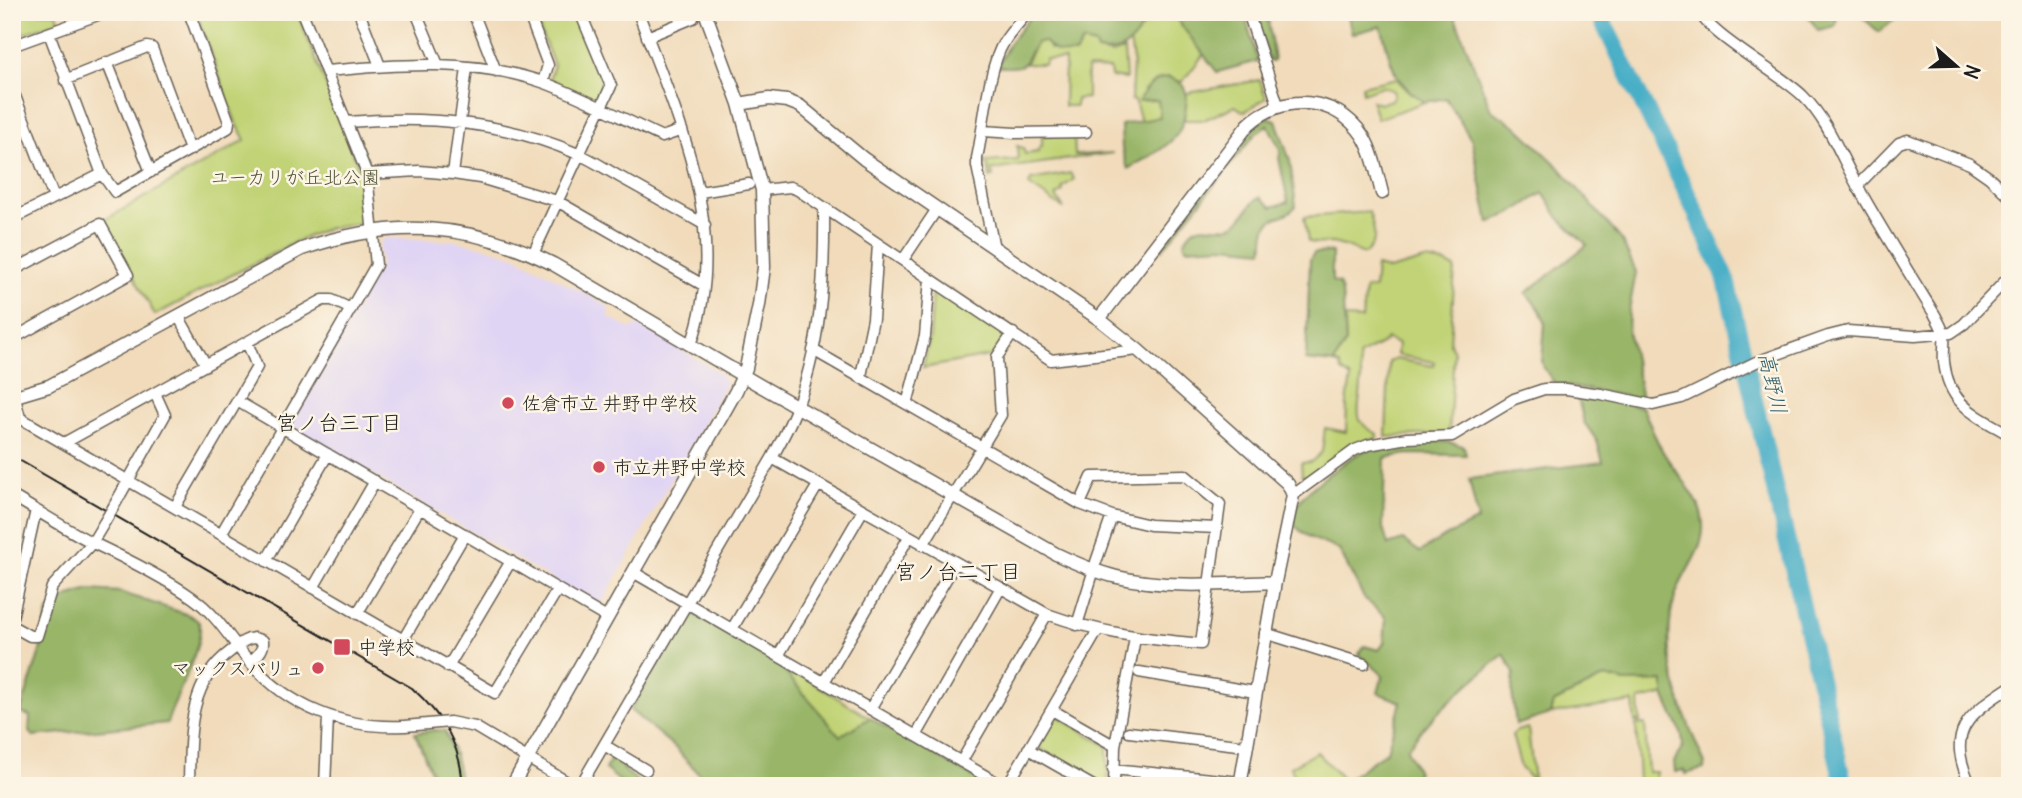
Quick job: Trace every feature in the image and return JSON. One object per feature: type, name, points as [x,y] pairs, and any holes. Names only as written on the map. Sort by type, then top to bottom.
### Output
[{"type":"street","points":[[13,46],[106,12]]},
{"type":"street","points":[[48,33],[102,174],[115,192],[228,128],[229,122],[189,12]]},
{"type":"street","points":[[220,534],[376,265],[367,174],[302,12]]},
{"type":"street","points":[[359,12],[380,66]]},
{"type":"street","points":[[416,12],[438,65]]},
{"type":"street","points":[[472,12],[496,71]]},
{"type":"street","points":[[542,12],[529,15],[548,65],[543,82]]},
{"type":"street","points":[[533,254],[611,86],[580,12]]},
{"type":"street","points":[[638,12],[694,162],[700,192],[705,225],[703,285],[697,328],[691,345]]},
{"type":"street","points":[[994,248],[977,166],[993,70],[1004,42],[1028,12]]},
{"type":"street","points":[[1248,12],[1278,105]]},
{"type":"street","points":[[1700,12],[1702,19],[1714,32],[1781,77],[1803,96],[1829,128],[1857,186],[1935,315],[1944,335],[1943,360],[1950,391],[1964,405],[2010,435]]},
{"type":"street","points":[[512,786],[743,376],[755,328],[764,267],[762,190],[739,104],[699,15],[647,37]]},
{"type":"street","points":[[65,80],[147,47],[152,48],[190,150]]},
{"type":"street","points":[[107,62],[151,172]]},
{"type":"street","points":[[326,71],[380,66],[438,65],[496,71],[543,82],[662,137],[682,130]]},
{"type":"street","points":[[453,174],[467,68]]},
{"type":"street","points":[[12,97],[15,96],[54,198]]},
{"type":"street","points":[[739,104],[769,99],[800,106],[864,159],[1099,319],[1138,350],[1288,484],[1293,495],[1265,633],[1240,784],[1165,780],[1113,769]]},
{"type":"street","points":[[1099,319],[1248,125],[1257,116],[1278,105],[1311,103],[1333,110],[1351,123],[1367,145],[1382,192]]},
{"type":"street","points":[[347,122],[387,119],[460,121],[491,125],[579,154],[705,225]]},
{"type":"street","points":[[983,131],[1086,132]]},
{"type":"street","points":[[1857,186],[1899,143],[1908,140],[1970,164],[2010,197]]},
{"type":"street","points":[[367,174],[419,171],[453,174],[480,178],[557,201],[703,285]]},
{"type":"street","points":[[12,219],[102,174]]},
{"type":"street","points":[[700,192],[749,184]]},
{"type":"street","points":[[762,190],[790,187],[798,190],[1051,360],[1138,350]]},
{"type":"street","points":[[580,786],[772,458],[797,406],[813,350],[821,302],[824,207]]},
{"type":"street","points":[[903,260],[937,209]]},
{"type":"street","points":[[12,271],[100,224],[128,275],[12,339]]},
{"type":"street","points":[[558,589],[495,694],[20,418],[13,393],[49,386],[302,249],[330,239],[373,230],[415,228],[459,231],[492,239],[533,254],[1056,554],[1093,570],[1116,577],[1166,584],[1275,582]]},
{"type":"street","points":[[861,376],[873,319],[878,244]]},
{"type":"street","points":[[1293,495],[1355,450],[1406,438],[1452,436],[1514,399],[1535,391],[1566,389],[1653,405],[1682,398],[1756,362],[1848,331],[1915,336],[1951,333],[1964,324],[2010,276]]},
{"type":"street","points":[[908,404],[925,336],[930,279]]},
{"type":"street","points":[[64,443],[323,300],[332,300],[351,309]]},
{"type":"street","points":[[181,321],[206,365]]},
{"type":"street","points":[[923,545],[1001,415],[998,356],[1013,333]]},
{"type":"street","points":[[174,508],[257,366],[247,342]]},
{"type":"street","points":[[813,350],[1080,504],[1112,516],[1159,526],[1217,527]]},
{"type":"street","points":[[12,626],[30,636],[37,636],[52,587],[92,542],[165,415],[155,393]]},
{"type":"street","points":[[237,401],[607,618]]},
{"type":"street","points":[[266,561],[328,454]]},
{"type":"street","points":[[772,458],[1047,614],[1077,625],[1135,638],[1201,643],[1220,505],[1185,475],[1092,477],[1080,504]]},
{"type":"street","points":[[313,588],[375,481]]},
{"type":"street","points":[[732,629],[818,485]]},
{"type":"street","points":[[12,496],[191,596],[213,615],[249,662],[279,690],[303,705],[328,717],[360,725],[405,726],[442,722],[475,727],[574,786]]},
{"type":"street","points":[[358,614],[420,508]]},
{"type":"street","points":[[12,618],[36,510]]},
{"type":"street","points":[[778,656],[863,510]]},
{"type":"street","points":[[1096,562],[1112,516]]},
{"type":"street","points":[[403,640],[465,534]]},
{"type":"street","points":[[824,682],[909,537]]},
{"type":"street","points":[[449,667],[511,561]]},
{"type":"street","points":[[870,709],[955,564]]},
{"type":"street","points":[[633,572],[1005,786],[1098,630]]},
{"type":"street","points":[[1077,625],[1092,576]]},
{"type":"street","points":[[916,736],[1000,589]]},
{"type":"street","points":[[961,762],[1047,614]]},
{"type":"street","points":[[1265,633],[1364,664]]},
{"type":"street","points":[[189,786],[190,730],[201,686],[214,665],[237,646],[250,638],[263,641],[261,651],[249,662]]},
{"type":"street","points":[[1114,786],[1115,746],[1135,638]]},
{"type":"street","points":[[1139,673],[1255,692]]},
{"type":"street","points":[[1971,786],[1959,755],[1967,722],[1984,703],[2010,687]]},
{"type":"street","points":[[1052,710],[1115,746]]},
{"type":"street","points":[[325,786],[328,717]]},
{"type":"street","points":[[1129,732],[1246,746]]},
{"type":"street","points":[[604,745],[646,769]]},
{"type":"street","points":[[1028,749],[1093,786]]},
{"type":"shaded area","name":"佐倉市立 井野中学校","points":[[385,238],[456,241],[515,256],[608,306],[609,317],[630,329],[639,325],[720,373],[726,383],[602,603],[596,605],[292,427],[291,422],[381,265],[379,245]]},
{"type":"green space","points":[[12,12],[56,12],[60,21],[13,37]]},
{"type":"green space","name":"ユーカリが丘北公園","points":[[196,12],[297,12],[362,176],[366,222],[329,228],[299,240],[155,315],[103,221],[245,140],[235,120]]},
{"type":"green space","points":[[551,12],[575,12],[604,86],[599,97],[594,98],[553,83],[550,77],[554,65],[537,23],[539,17]]},
{"type":"green space","points":[[1034,12],[1244,12],[1258,61],[1217,72],[1175,17],[1151,16],[1129,44],[1116,51],[1097,51],[1095,45],[1083,42],[1075,54],[1066,54],[1055,51],[1045,42],[1037,42],[1021,66],[998,67],[1008,45]]},
{"type":"green space","points":[[1252,12],[1267,12],[1274,61],[1270,62]]},
{"type":"green space","points":[[1347,12],[1453,12],[1491,110],[1516,126],[1559,167],[1621,239],[1636,272],[1628,330],[1642,399],[1555,384],[1542,361],[1545,322],[1540,310],[1526,293],[1587,245],[1559,218],[1543,193],[1510,214],[1489,223],[1472,141],[1446,98],[1425,102],[1414,94],[1394,70],[1381,26],[1352,34]]},
{"type":"green space","points":[[1805,12],[1838,12],[1835,26],[1818,30]]},
{"type":"green space","points":[[1866,12],[1904,12],[1879,32],[1863,18]]},
{"type":"green space","points":[[1151,16],[1175,17],[1204,54],[1182,82],[1162,80],[1144,90],[1158,100],[1160,117],[1141,122],[1135,101],[1131,100],[1133,61],[1130,41]]},
{"type":"green space","points":[[1037,42],[1045,42],[1050,49],[1083,42],[1095,45],[1097,51],[1112,54],[1124,50],[1126,79],[1111,77],[1110,69],[1087,68],[1087,98],[1076,99],[1076,106],[1064,106],[1065,60],[1046,59],[1044,64],[1025,64]]},
{"type":"green space","points":[[1168,77],[1178,81],[1185,91],[1186,106],[1182,126],[1168,144],[1128,169],[1122,149],[1121,125],[1160,117],[1158,100],[1139,101],[1150,85]]},
{"type":"green space","points":[[1396,78],[1409,92],[1425,102],[1377,119],[1372,101],[1380,104],[1391,100],[1393,91],[1382,86],[1363,93],[1362,86]]},
{"type":"green space","points":[[1260,80],[1266,98],[1244,112],[1235,106],[1204,120],[1184,120],[1187,93]]},
{"type":"green space","points":[[1267,117],[1276,120],[1290,161],[1296,206],[1273,219],[1267,226],[1263,250],[1224,246],[1186,248],[1184,242],[1198,227],[1232,225],[1260,197],[1272,207],[1288,202],[1279,158],[1281,151],[1268,125],[1255,134],[1162,250],[1158,250],[1253,128]]},
{"type":"green space","points":[[1042,135],[1074,135],[1075,155],[1113,153],[992,170],[993,177],[990,178],[988,165],[981,165],[982,162],[1018,160],[1017,146],[1023,148],[1025,154],[1038,152],[1042,146]]},
{"type":"green space","points":[[1070,173],[1074,179],[1056,196],[1064,209],[1029,185],[1031,180]]},
{"type":"green space","points":[[1369,212],[1374,240],[1364,254],[1331,243],[1308,241],[1304,217]]},
{"type":"green space","points":[[1332,252],[1332,281],[1339,283],[1342,292],[1346,342],[1334,363],[1306,360],[1310,259],[1314,253]]},
{"type":"green space","points":[[1425,260],[1445,263],[1455,268],[1450,344],[1454,352],[1449,433],[1386,437],[1389,362],[1396,359],[1433,366],[1434,362],[1397,355],[1398,344],[1387,339],[1359,356],[1361,382],[1358,414],[1363,424],[1377,434],[1378,438],[1349,448],[1307,477],[1302,475],[1301,463],[1311,462],[1322,452],[1325,428],[1346,432],[1351,378],[1342,371],[1340,365],[1334,363],[1346,342],[1345,318],[1362,319],[1365,288],[1374,289],[1376,266],[1389,270]]},
{"type":"green space","points":[[939,290],[1003,332],[1004,338],[994,355],[923,368],[930,336],[933,292]]},
{"type":"green space","points":[[1577,394],[1642,407],[1661,449],[1700,509],[1703,519],[1702,538],[1676,594],[1669,637],[1675,681],[1688,724],[1705,764],[1704,769],[1685,774],[1684,770],[1675,772],[1674,762],[1683,746],[1682,735],[1664,695],[1664,681],[1625,682],[1605,677],[1553,703],[1550,714],[1516,725],[1512,692],[1514,673],[1504,654],[1440,710],[1417,735],[1407,749],[1418,772],[1404,786],[1357,786],[1350,777],[1387,751],[1401,702],[1378,693],[1383,675],[1359,654],[1364,646],[1379,650],[1384,643],[1386,618],[1364,598],[1339,550],[1308,536],[1293,523],[1298,504],[1331,472],[1368,449],[1416,441],[1443,442],[1464,447],[1466,455],[1407,454],[1385,458],[1383,528],[1388,545],[1403,540],[1420,552],[1478,520],[1469,479],[1603,462],[1597,441],[1584,422]]},
{"type":"green space","points":[[89,590],[120,592],[189,615],[198,621],[200,629],[194,655],[167,723],[33,736],[29,732],[30,716],[20,713],[40,651],[48,611],[67,597]]},
{"type":"green space","points":[[690,612],[773,658],[840,736],[870,718],[989,786],[696,786],[701,777],[696,770],[678,750],[630,710]]},
{"type":"green space","points":[[773,658],[870,718],[840,737]]},
{"type":"green space","points":[[1605,677],[1625,682],[1664,681],[1664,695],[1639,700],[1640,722],[1635,722],[1633,702],[1550,714],[1553,703]]},
{"type":"green space","points":[[1057,716],[1107,746],[1106,786],[1039,748],[1037,745],[1051,718]]},
{"type":"green space","points":[[1645,724],[1648,772],[1656,772],[1655,786],[1547,786],[1639,782],[1636,725]]},
{"type":"green space","points":[[1528,728],[1534,782],[1521,768],[1512,735]]},
{"type":"green space","points":[[445,731],[448,737],[460,786],[432,786],[432,774],[415,733]]},
{"type":"green space","points":[[1317,752],[1349,786],[1301,786],[1290,767]]},
{"type":"green space","points":[[613,756],[625,764],[623,769],[642,785],[649,786],[626,786],[605,769]]},
{"type":"waterway","name":"高野川","points":[[1598,12],[1725,276],[1844,786]]},
{"type":"tram line","points":[[12,456],[412,688],[433,709],[448,731],[458,756],[463,786]]},
{"type":"place","name":"佐倉市立 井野中学校","points":[[508,403]]},
{"type":"place","name":"市立井野中学校","points":[[599,467]]},
{"type":"place","name":"中学校","points":[[342,647]]},
{"type":"place","name":"マックスバリュ","points":[[318,668]]},
{"type":"district","name":"宮ノ台三丁目","points":[[339,422]]},
{"type":"district","name":"宮ノ台二丁目","points":[[958,571]]}]
